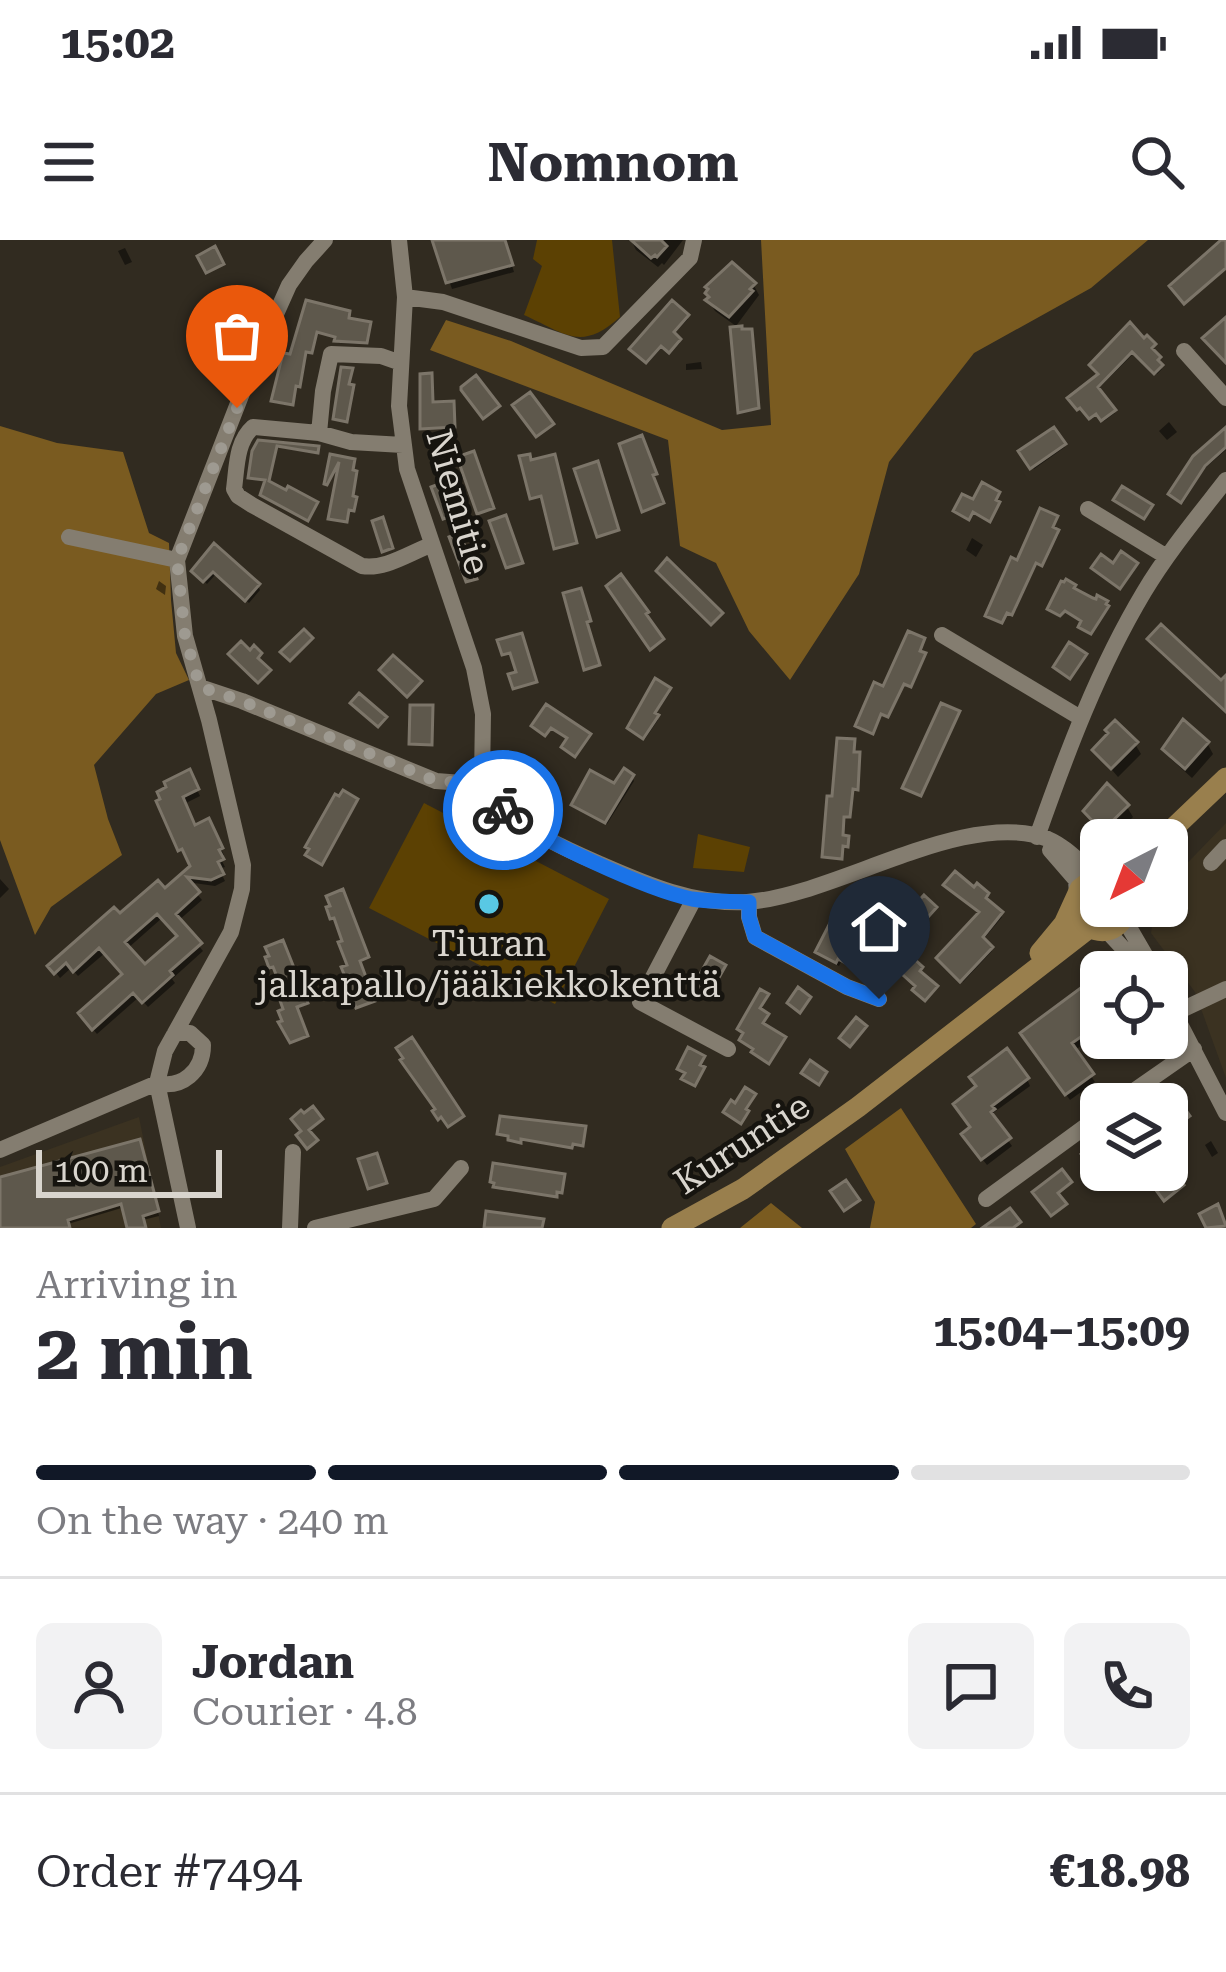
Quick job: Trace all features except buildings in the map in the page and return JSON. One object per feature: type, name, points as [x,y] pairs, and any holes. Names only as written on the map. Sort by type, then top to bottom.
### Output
[{"type":"main road","points":[[1184,819],[1226,780]]},
{"type":"main road","points":[[1188,825],[1226,780]]},
{"type":"main road","name":"Kuruntie","points":[[1017,982],[1060,929],[1080,892]]},
{"type":"main road","points":[[1076,899],[1078,918],[1098,930]]},
{"type":"main road","name":"Kuruntie","points":[[672,1228],[742,1189],[858,1107],[1017,982],[1098,930],[1111,927]]},
{"type":"street","points":[[188,1228],[157,1084],[165,1051],[231,932],[243,865],[185,636],[177,560],[289,285],[325,240]]},
{"type":"street","name":"Niemitie","points":[[399,240],[405,296],[399,406],[403,445],[431,545],[474,668],[483,715],[482,779]]},
{"type":"street","points":[[405,296],[443,302],[581,349],[603,346],[690,258],[694,240]]},
{"type":"street","points":[[1184,351],[1226,398]]},
{"type":"street","points":[[319,433],[331,355],[381,356],[401,363]]},
{"type":"street","points":[[403,445],[254,427],[241,445],[234,490],[362,566],[384,565],[431,545]]},
{"type":"street","points":[[1037,836],[1079,718],[1134,610],[1167,557],[1226,480]]},
{"type":"street","points":[[1088,508],[1167,557]]},
{"type":"street","points":[[69,537],[177,560]]},
{"type":"street","points":[[942,635],[1079,718]]},
{"type":"street","points":[[200,687],[436,781],[482,779],[506,814],[573,852],[694,899],[749,902],[830,882],[950,840],[1008,833],[1051,840],[1080,862]]},
{"type":"street","points":[[1037,836],[1076,880],[1076,899]]},
{"type":"street","points":[[1211,863],[1226,847]]},
{"type":"street","points":[[694,899],[640,1002],[728,1049]]},
{"type":"street","points":[[749,902],[755,937],[879,999]]},
{"type":"street","points":[[1098,930],[1122,951]]},
{"type":"street","points":[[1188,1000],[1226,988]]},
{"type":"street","points":[[0,1150],[157,1084],[171,1087],[183,1081],[194,1072],[203,1045],[190,1033],[175,1033]]},
{"type":"street","points":[[1188,1037],[1226,1113]]},
{"type":"street","points":[[1145,1083],[1194,1048]]},
{"type":"street","points":[[986,1199],[1080,1130]]},
{"type":"street","points":[[290,1228],[293,1152]]},
{"type":"street","points":[[314,1228],[434,1199],[460,1168]]},
{"type":"shaded area","points":[[537,240],[612,240],[620,317],[584,337],[524,315],[542,266],[533,259]]},
{"type":"shaded area","points":[[761,240],[1148,240],[1091,288],[974,353],[889,462],[859,574],[790,680],[749,631],[716,563],[680,546],[668,440],[430,350],[446,320],[511,341],[722,430],[771,425]]},
{"type":"shaded area","points":[[0,426],[57,443],[123,452],[149,533],[169,543],[176,653],[189,680],[156,694],[94,765],[122,855],[51,907],[35,935],[0,840]]},
{"type":"shaded area","name":"Tiuran jalkapallo/jääkiekkokenttä","points":[[424,803],[609,899],[555,1004],[369,908]]},
{"type":"shaded area","points":[[1226,823],[1226,1078],[1188,983],[1188,951],[1164,951],[1151,933],[1152,927],[1188,927],[1188,862]]},
{"type":"shaded area","points":[[698,834],[750,847],[744,872],[693,868]]},
{"type":"shaded area","points":[[901,1108],[976,1224],[971,1228],[870,1228],[875,1202],[845,1149]]},
{"type":"shaded area","points":[[139,1117],[161,1228],[0,1228],[0,1167]]},
{"type":"shaded area","points":[[771,1203],[802,1228],[740,1228]]},
{"type":"way so far","points":[[237,408],[177,560],[185,636],[200,687],[436,781],[482,779],[503,810]]},
{"type":"place","name":"Tiuran jalkapallo/jääkiekkokenttä","points":[[489,904]]},
{"type":"route","points":[[503,810],[573,852],[659,889],[694,899],[749,902],[755,937],[879,999]]}]
